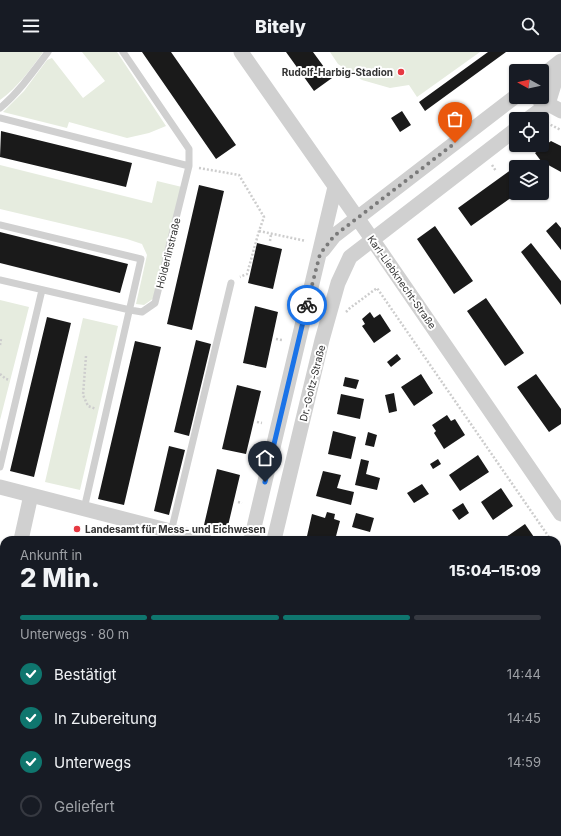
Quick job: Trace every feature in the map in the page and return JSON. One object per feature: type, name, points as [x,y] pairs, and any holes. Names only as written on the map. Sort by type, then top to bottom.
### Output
[{"type":"street","name":"Karl-Liebknecht-Straße","points":[[241,52],[357,217],[561,514]]},
{"type":"street","points":[[549,71],[561,62]]},
{"type":"street","points":[[549,101],[561,62]]},
{"type":"street","points":[[320,254],[334,236],[357,217],[509,101]]},
{"type":"street","points":[[537,112],[548,104]]},
{"type":"street","name":"Dr.-Goltz-Straße","points":[[275,536],[320,348],[338,283],[350,257],[509,133]]},
{"type":"street","points":[[252,536],[336,187]]},
{"type":"street","points":[[0,487],[188,536]]},
{"type":"street","points":[[22,536],[31,495]]},
{"type":"lane","points":[[0,108],[25,82],[48,52]]},
{"type":"lane","name":"Hölderlinstraße","points":[[123,52],[189,149],[189,166],[155,303],[142,312],[130,310]]},
{"type":"lane","points":[[0,118],[189,166]]},
{"type":"lane","points":[[0,225],[141,259],[84,509]]},
{"type":"lane","points":[[0,280],[130,310]]},
{"type":"lane","points":[[171,532],[231,282]]},
{"type":"lane","points":[[0,467],[42,290]]},
{"type":"path","points":[[549,124],[561,130]]},
{"type":"path","points":[[189,166],[239,175],[264,217],[247,274],[231,282]]},
{"type":"path","points":[[259,231],[306,241]]},
{"type":"path","points":[[270,241],[271,234]]},
{"type":"path","points":[[344,314],[377,288],[548,536]]},
{"type":"path","points":[[0,345],[1,339]]},
{"type":"path","points":[[276,339],[282,340]]},
{"type":"path","points":[[86,356],[83,395],[85,401],[88,406],[92,408],[106,411]]},
{"type":"path","points":[[257,422],[262,423]]},
{"type":"path","points":[[238,502],[242,503]]},
{"type":"shaded area","points":[[0,52],[43,52],[18,84],[0,100]]},
{"type":"shaded area","points":[[82,52],[117,52],[166,126],[149,133],[127,138],[69,122],[67,128],[3,112],[24,91],[47,60],[52,58],[83,98],[105,81]]},
{"type":"shaded area","name":"Rudolf-Harbig-Stadion","points":[[330,52],[480,52],[417,97],[409,85],[390,88],[362,80],[338,64]]},
{"type":"shaded area","points":[[0,165],[152,203],[157,181],[182,187],[154,298],[144,305],[136,304],[147,255],[142,244],[127,239],[0,209]]},
{"type":"shaded area","points":[[0,300],[29,307],[0,420]]},
{"type":"shaded area","points":[[83,318],[118,326],[80,490],[45,482]]},
{"type":"building","points":[[142,52],[171,52],[236,145],[216,159]]},
{"type":"building","points":[[286,52],[313,52],[332,78],[314,91]]},
{"type":"building","points":[[488,52],[506,52],[425,111],[419,102]]},
{"type":"building","points":[[402,111],[411,125],[400,132],[391,118]]},
{"type":"building","points":[[1,131],[132,163],[126,187],[0,157]]},
{"type":"building","points":[[551,141],[561,146],[561,172],[549,165],[549,160],[540,160],[535,153],[549,152],[549,142]]},
{"type":"building","points":[[509,171],[509,199],[471,226],[458,208]]},
{"type":"building","points":[[199,185],[224,191],[192,330],[167,324]]},
{"type":"building","points":[[556,222],[561,228],[561,250],[546,231]]},
{"type":"building","points":[[435,226],[473,281],[454,294],[417,239]]},
{"type":"building","points":[[0,232],[128,264],[120,293],[0,263]]},
{"type":"building","points":[[257,243],[282,249],[273,289],[248,283]]},
{"type":"building","points":[[531,243],[561,281],[561,305],[521,252]]},
{"type":"building","points":[[486,298],[524,353],[505,366],[467,311]]},
{"type":"building","points":[[255,306],[278,312],[266,368],[243,363]]},
{"type":"building","points":[[370,312],[374,318],[380,314],[391,331],[374,343],[362,326],[365,324],[362,319]]},
{"type":"building","points":[[47,317],[71,323],[34,477],[10,471]]},
{"type":"building","points":[[196,340],[211,344],[189,436],[174,432]]},
{"type":"building","points":[[135,341],[161,347],[124,505],[98,499]]},
{"type":"building","points":[[397,354],[401,359],[391,367],[387,362]]},
{"type":"building","points":[[421,374],[433,393],[414,406],[401,387]]},
{"type":"building","points":[[536,374],[561,409],[561,424],[549,432],[517,387]]},
{"type":"building","points":[[345,377],[359,380],[356,389],[343,386]]},
{"type":"building","points":[[237,385],[261,391],[246,454],[222,449]]},
{"type":"building","points":[[394,393],[397,411],[389,413],[385,395]]},
{"type":"building","points":[[341,394],[364,399],[360,419],[337,414]]},
{"type":"building","points":[[447,415],[451,421],[455,419],[465,435],[444,449],[434,433],[436,431],[432,425]]},
{"type":"building","points":[[333,431],[356,437],[351,459],[328,454]]},
{"type":"building","points":[[368,432],[377,435],[374,447],[365,445]]},
{"type":"building","points":[[169,446],[185,450],[169,515],[154,511]]},
{"type":"building","points":[[478,455],[489,472],[460,491],[449,475]]},
{"type":"building","points":[[361,459],[369,461],[366,474],[380,478],[377,490],[355,485]]},
{"type":"building","points":[[438,459],[441,464],[433,469],[430,464]]},
{"type":"building","points":[[217,469],[240,475],[227,530],[204,525]]},
{"type":"building","points":[[323,471],[341,475],[337,488],[354,492],[351,505],[316,496]]},
{"type":"building","points":[[422,484],[429,494],[414,503],[407,493]]},
{"type":"building","points":[[501,488],[513,506],[493,520],[481,502]]},
{"type":"building","points":[[463,503],[469,513],[459,520],[452,510]]},
{"type":"building","points":[[327,512],[335,514],[334,519],[340,521],[336,536],[307,536],[312,514],[325,518]]},
{"type":"building","points":[[356,513],[374,518],[370,532],[352,527]]},
{"type":"building","points":[[525,524],[533,536],[507,536]]},
{"type":"way so far","points":[[307,305],[320,254],[334,236],[455,143]]},
{"type":"place","name":"Rudolf-Harbig-Stadion","points":[[401,72]]},
{"type":"place","name":"Landesamt für Mess- und Eichwesen","points":[[77,529]]},
{"type":"route","points":[[265,482],[307,305]]}]
